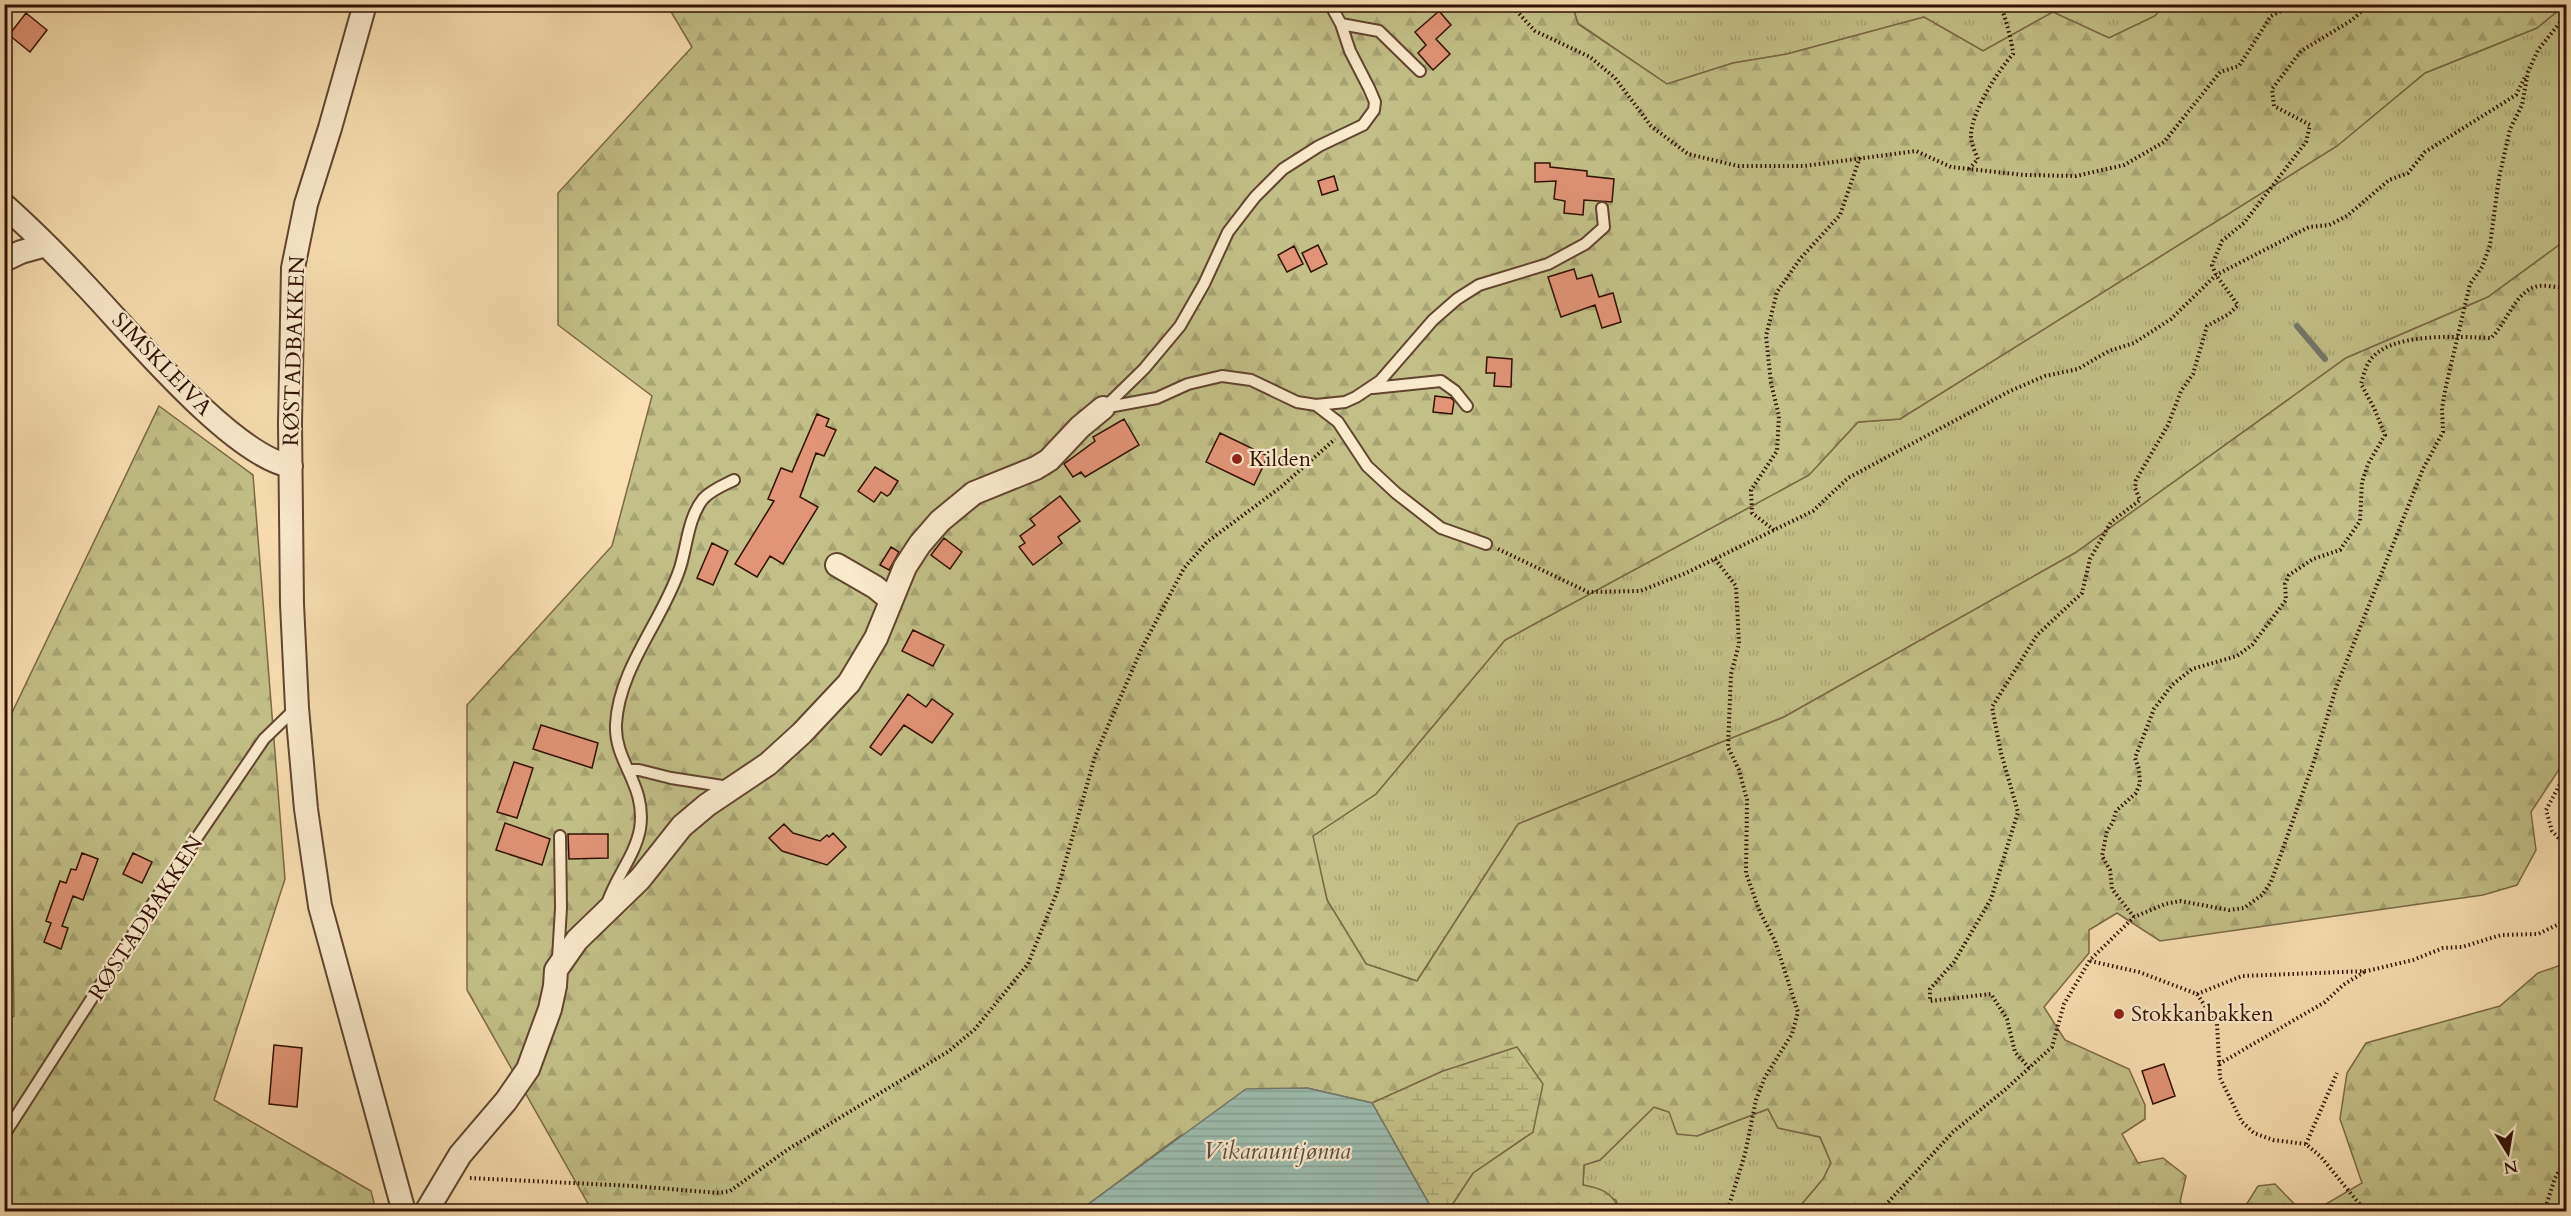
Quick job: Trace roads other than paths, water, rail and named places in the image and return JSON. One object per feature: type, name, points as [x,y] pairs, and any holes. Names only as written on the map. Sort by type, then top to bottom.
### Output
[{"type":"street","name":"RØSTADBAKKEN","points":[[365,4],[306,204],[295,256],[291,299],[291,466],[297,708],[306,809],[320,906],[328,943],[404,1212]]},
{"type":"street","name":"SIMSKLEIVA","points":[[4,205],[46,245],[189,394],[259,455],[280,465],[291,466]]},
{"type":"street","points":[[4,260],[21,252],[46,245]]},
{"type":"street","points":[[426,1212],[460,1155],[518,1085],[528,1069],[550,1009],[556,970],[577,940],[640,879],[694,814],[768,764],[849,683],[876,638],[905,567],[920,544],[940,521],[974,493],[1036,468],[1049,460],[1080,427],[1103,408]]},
{"type":"street","points":[[837,565],[875,587],[891,600]]},
{"type":"lane","points":[[1103,408],[1151,362],[1180,326],[1204,284],[1228,232],[1255,197],[1283,169],[1319,146],[1363,125],[1374,110],[1375,102],[1330,4]]},
{"type":"lane","points":[[1341,24],[1379,31],[1420,71]]},
{"type":"lane","points":[[1103,408],[1157,398],[1188,384],[1222,376],[1251,380],[1298,402],[1316,405],[1345,402],[1372,388],[1433,320],[1472,290],[1489,281],[1548,264],[1596,237],[1604,227],[1602,208]]},
{"type":"lane","points":[[1372,388],[1442,381],[1455,391],[1467,406]]},
{"type":"lane","points":[[1316,405],[1345,429],[1367,466],[1411,505],[1441,528],[1486,544]]},
{"type":"lane","points":[[604,913],[611,892],[630,857],[640,830],[641,808],[638,789],[617,738],[618,714],[624,689],[674,583],[694,516],[703,500],[715,490],[734,480]]},
{"type":"lane","name":"RØSTADBAKKEN","points":[[4,1135],[166,882],[264,739],[297,708]]},
{"type":"lane","points":[[629,770],[734,788]]},
{"type":"lane","points":[[556,970],[561,917],[560,836]]},
{"type":"water","name":"Vikarauntjønna","points":[[1307,1088],[1372,1103],[1432,1209],[1439,1211],[1079,1211],[1246,1089]]},
{"type":"waterway","points":[[2297,326],[2325,359]]},
{"type":"place","name":"Kilden","points":[[1237,459]]},
{"type":"place","name":"Stokkanbakken","points":[[2119,1014]]}]
